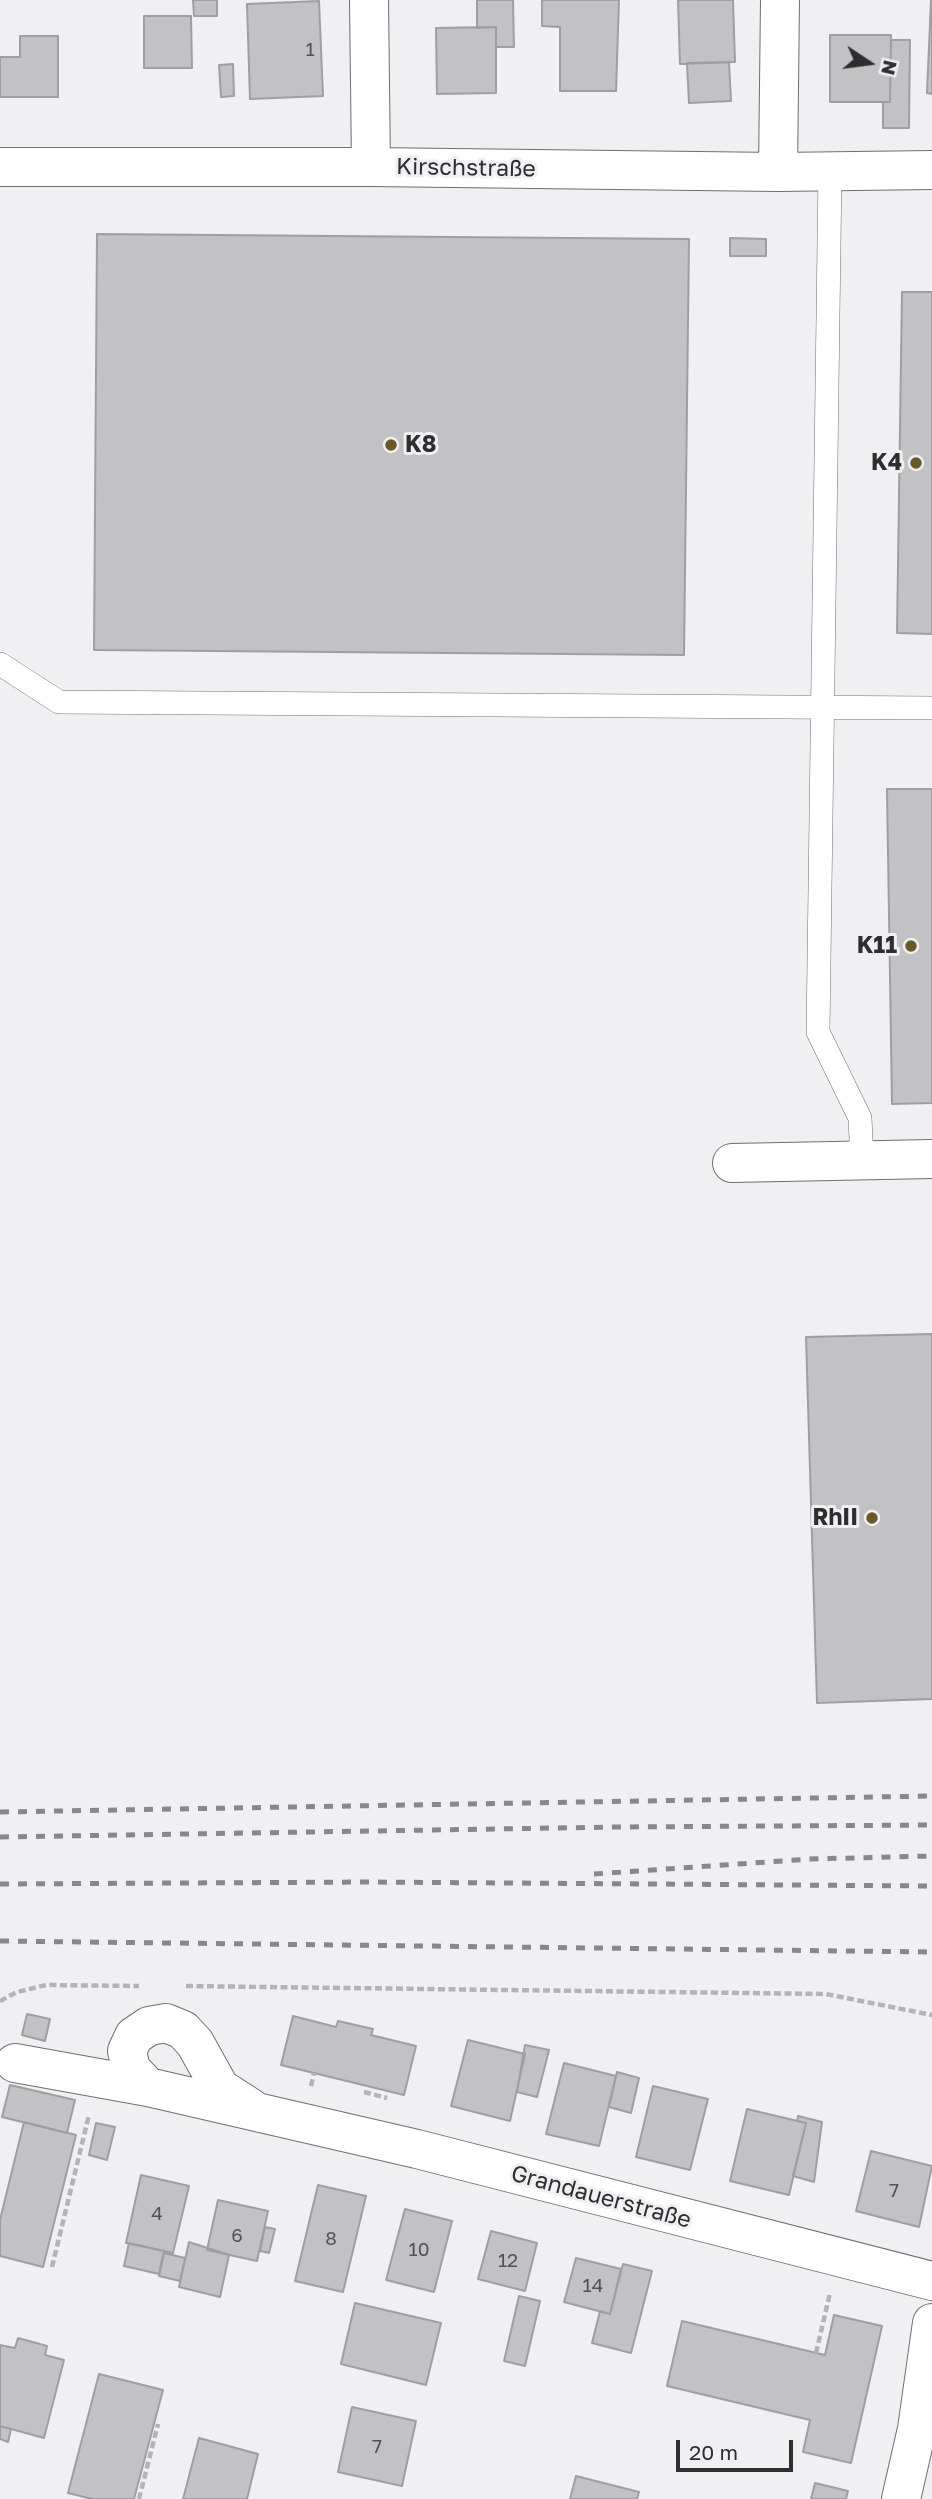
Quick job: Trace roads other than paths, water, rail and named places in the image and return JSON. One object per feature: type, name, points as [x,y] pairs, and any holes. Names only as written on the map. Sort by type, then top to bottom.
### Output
[{"type":"street","points":[[369,0],[371,167]]},
{"type":"street","points":[[778,172],[780,0]]},
{"type":"street","name":"Kirschstraße","points":[[0,167],[371,167],[778,172],[932,170]]},
{"type":"street","points":[[732,1163],[932,1159]]},
{"type":"street","name":"Grandauerstraße","points":[[148,2087],[131,2069],[127,2051],[134,2036],[149,2026],[166,2024],[183,2030],[195,2043],[220,2088],[242,2104],[270,2115]]},
{"type":"street","name":"Grandauerstraße","points":[[15,2063],[148,2087],[417,2149],[932,2281]]},
{"type":"street","points":[[901,2499],[917,2429],[932,2323]]},
{"type":"lane","points":[[830,172],[818,1032],[860,1118],[862,1160]]},
{"type":"lane","points":[[0,664],[59,702],[932,708]]},
{"type":"railway","points":[[0,1812],[932,1796]]},
{"type":"railway","points":[[0,1837],[932,1825]]},
{"type":"railway","points":[[594,1874],[810,1859],[932,1856]]},
{"type":"railway","points":[[0,1884],[367,1882],[932,1886]]},
{"type":"railway","points":[[0,1941],[932,1952]]},
{"type":"place","name":"K8","points":[[391,445]]},
{"type":"place","name":"K4","points":[[916,463]]},
{"type":"place","name":"K11","points":[[911,946]]},
{"type":"place","name":"RhII","points":[[872,1518]]}]
